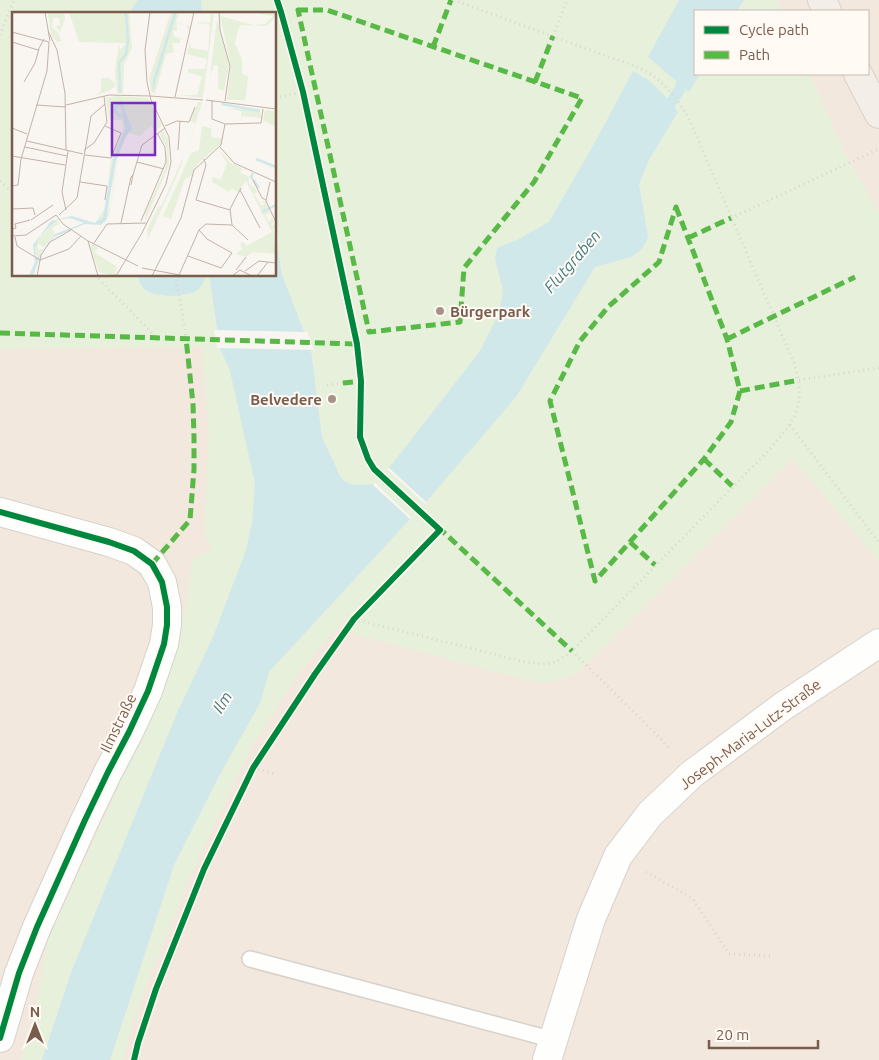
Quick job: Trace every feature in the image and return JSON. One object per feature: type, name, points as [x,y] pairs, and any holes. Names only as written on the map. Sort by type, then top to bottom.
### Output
[{"type":"main road","points":[[859,75],[879,114]]},
{"type":"street","name":"Ilmstraße","points":[[0,512],[109,542],[134,551],[152,564],[162,582],[167,607],[167,625],[164,644],[148,691],[85,820],[37,927],[19,973],[0,1038]]},
{"type":"street","name":"Joseph-Maria-Lutz-Straße","points":[[550,1050],[591,919],[618,856],[650,814],[692,774],[782,707],[879,643]]},
{"type":"lane","points":[[250,959],[550,1050]]},
{"type":"path","points":[[0,35],[14,0]]},
{"type":"path","points":[[354,619],[525,662],[543,664],[556,662],[572,651],[768,451],[790,425],[800,398],[799,380],[794,363],[690,121],[682,106],[670,91],[645,71],[631,64],[609,58],[454,0]]},
{"type":"path","points":[[553,36],[567,0]]},
{"type":"path","points":[[276,98],[303,92]]},
{"type":"path","points":[[731,218],[879,148]]},
{"type":"path","points":[[0,181],[12,192]]},
{"type":"path","points":[[96,276],[157,338]]},
{"type":"path","points":[[175,276],[186,338]]},
{"type":"path","points":[[799,380],[879,368]]},
{"type":"path","points":[[327,384],[343,383]]},
{"type":"path","points":[[790,425],[879,543]]},
{"type":"path","points":[[572,651],[660,738],[692,774]]},
{"type":"path","points":[[253,768],[275,774]]},
{"type":"path","points":[[618,856],[692,898],[729,954],[771,956]]},
{"type":"shaded area","points":[[0,0],[879,0],[879,1060],[0,1060]]},
{"type":"green space","name":"Bürgerpark","points":[[0,0],[777,0],[782,10],[694,10],[694,75],[810,75],[845,153],[879,212],[879,561],[793,459],[599,653],[572,676],[545,683],[518,678],[355,634],[344,619],[300,671],[250,749],[190,877],[135,1014],[124,1060],[110,1060],[174,865],[219,776],[260,703],[269,672],[334,602],[252,523],[246,550],[213,637],[177,713],[72,970],[42,1060],[21,1060],[35,1013],[47,943],[166,681],[186,609],[192,559],[212,551],[203,530],[209,433],[202,347],[0,349]]},
{"type":"water","points":[[138,0],[201,0],[202,12],[130,12]]},
{"type":"water","points":[[679,0],[744,0],[738,10],[694,10],[694,75],[699,75],[689,92],[648,57]]},
{"type":"water","points":[[633,71],[650,81],[678,112],[649,160],[639,184],[648,237],[642,249],[631,257],[595,267],[516,397],[426,502],[389,468],[480,351],[499,313],[503,291],[495,259],[497,248],[517,240],[549,222]]},
{"type":"water","name":"Ilm","points":[[276,238],[282,275],[311,350],[322,437],[339,474],[343,480],[350,484],[372,484],[410,519],[269,672],[260,703],[219,776],[174,865],[110,1060],[42,1060],[72,970],[177,713],[213,637],[246,550],[252,523],[255,484],[230,371],[220,348],[209,276],[276,276]]},
{"type":"pier","points":[[214,330],[307,332],[314,350],[217,348]]},
{"type":"pier","points":[[389,468],[426,502],[425,504],[387,469]]},
{"type":"pier","points":[[375,483],[412,518],[410,519],[373,485]]},
{"type":"waterway","name":"Flutgraben","points":[[661,112],[676,94],[682,84],[685,73]]},
{"type":"waterway","points":[[164,276],[178,276]]},
{"type":"marked path","points":[[433,47],[451,0]]},
{"type":"marked path","points":[[298,10],[327,10],[582,98],[534,182],[464,268],[460,322],[369,332],[298,10]]},
{"type":"marked path","points":[[535,82],[553,36]]},
{"type":"marked path","points":[[676,207],[727,339],[740,391],[731,422],[704,459],[595,581],[550,401],[580,341],[608,307],[659,262],[676,207]]},
{"type":"marked path","points":[[688,238],[731,218]]},
{"type":"marked path","points":[[727,339],[855,277]]},
{"type":"marked path","points":[[0,333],[357,344]]},
{"type":"marked path","points":[[152,564],[190,520],[194,469],[194,437],[193,404],[186,338]]},
{"type":"marked path","points":[[740,391],[799,380]]},
{"type":"marked path","points":[[343,383],[361,381]]},
{"type":"marked path","points":[[704,459],[732,486]]},
{"type":"marked path","points":[[438,527],[572,651]]},
{"type":"marked path","points":[[630,542],[655,565]]},
{"type":"cycle path","points":[[134,1060],[156,989],[204,869],[253,768],[354,619],[440,530],[374,469],[360,437],[361,381],[357,344],[303,92],[277,0]]},
{"type":"cycle path","points":[[0,512],[109,542],[134,551],[152,564],[162,582],[167,607],[164,644],[148,691],[85,820],[37,927],[19,973],[0,1038]]},
{"type":"place","name":"Bürgerpark","points":[[440,311]]},
{"type":"place","name":"Belvedere","points":[[332,399]]}]
